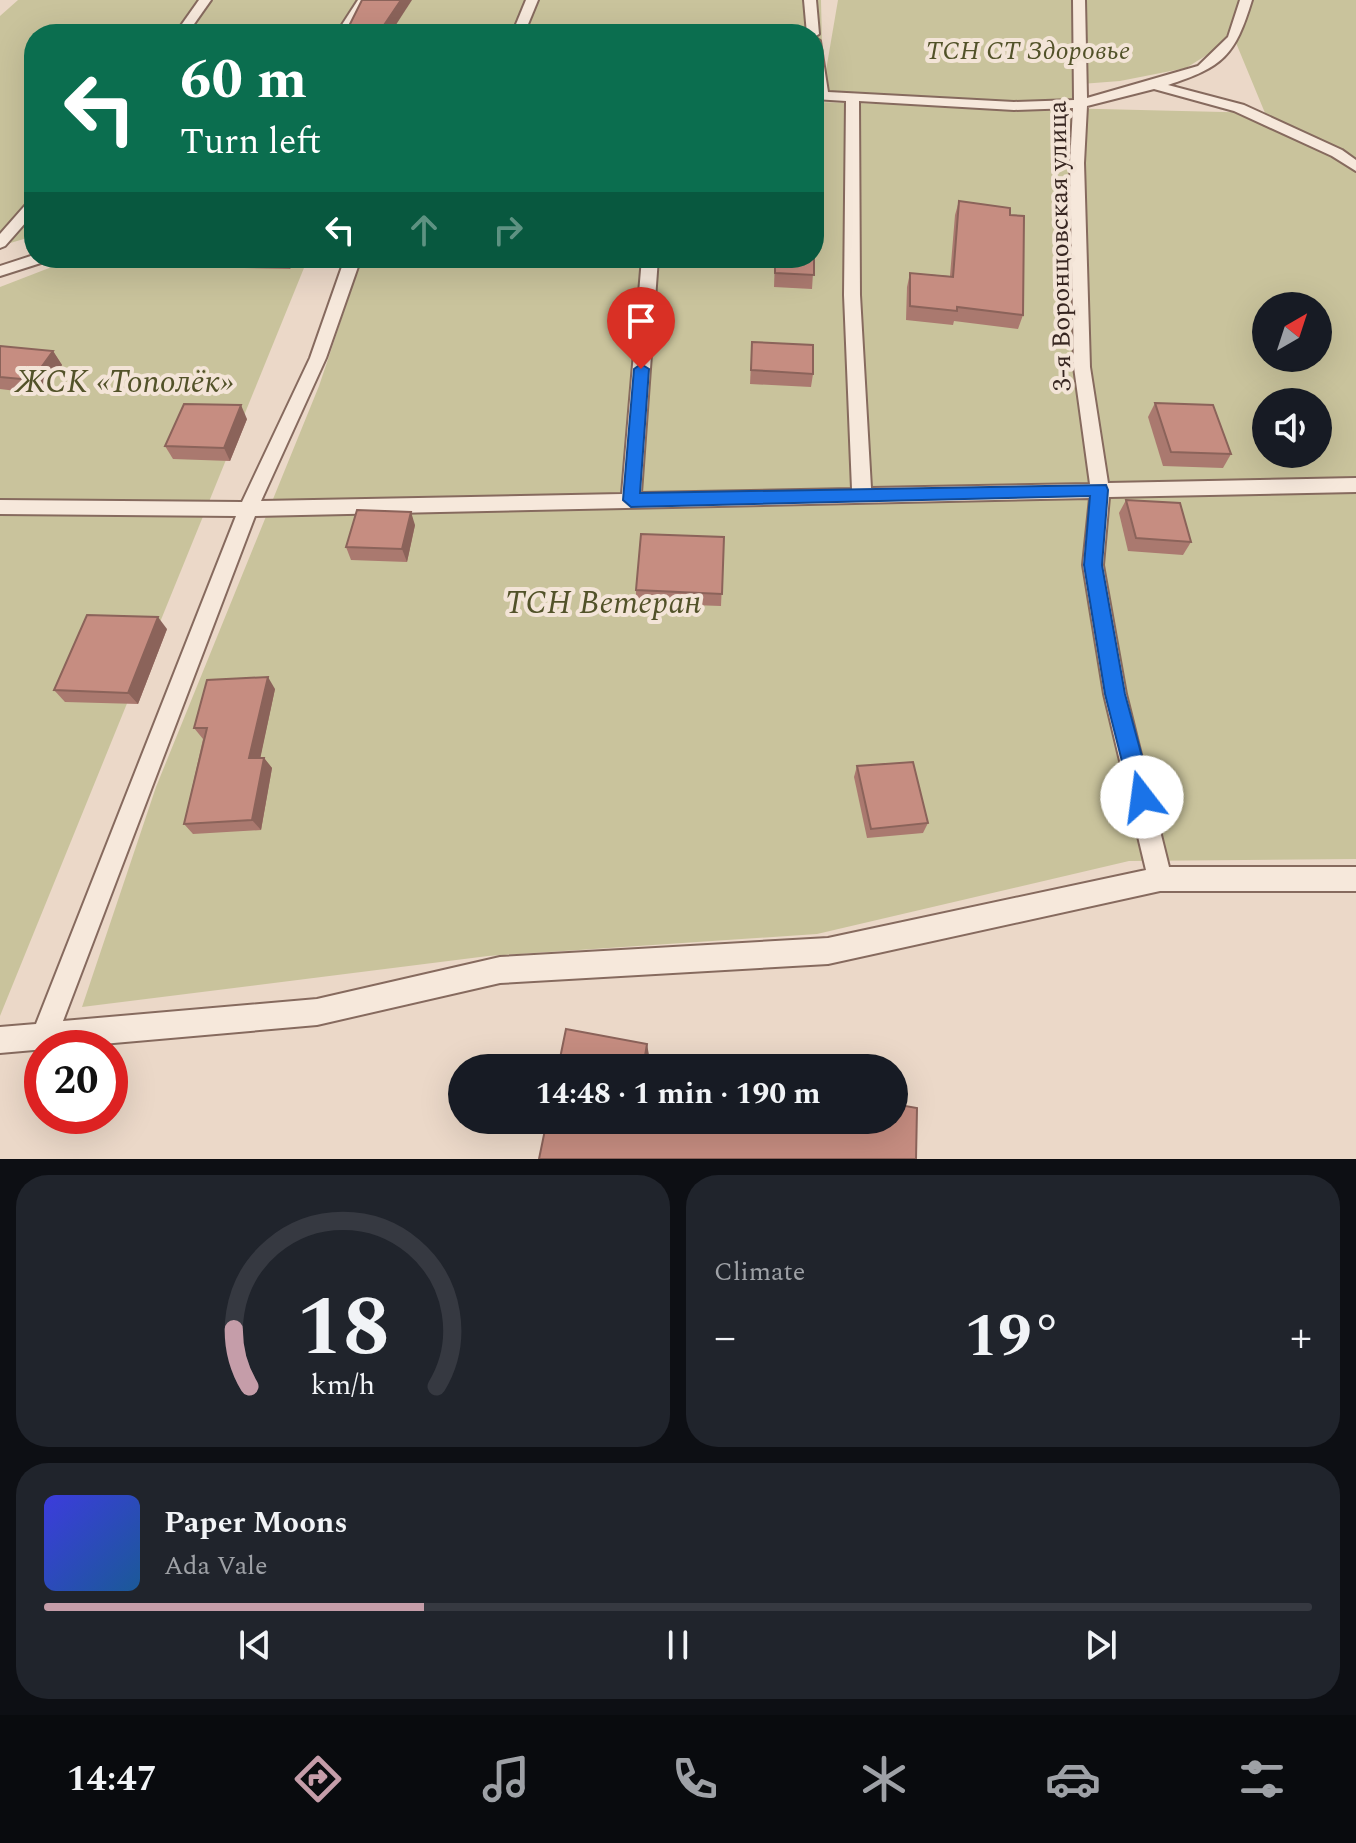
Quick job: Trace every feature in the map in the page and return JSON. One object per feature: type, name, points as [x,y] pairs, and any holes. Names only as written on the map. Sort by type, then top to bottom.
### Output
[{"type":"lane","points":[[188,24],[205,0]]},
{"type":"lane","points":[[348,24],[364,0]]},
{"type":"lane","points":[[522,24],[532,0]]},
{"type":"lane","points":[[810,0],[812,24]]},
{"type":"lane","name":"3-я Воронцовская улица","points":[[1079,0],[1082,69],[1077,163],[1082,367],[1100,490],[1093,565],[1115,694],[1160,879]]},
{"type":"lane","points":[[824,94],[1014,106],[1079,104],[1203,69],[1234,38],[1246,0]]},
{"type":"lane","points":[[1154,85],[1239,108],[1337,153],[1356,167]]},
{"type":"lane","points":[[853,95],[850,204],[854,392],[862,495]]},
{"type":"lane","points":[[0,243],[24,215]]},
{"type":"lane","points":[[0,271],[24,264]]},
{"type":"lane","points":[[46,1030],[248,509],[318,358],[350,268]]},
{"type":"lane","points":[[631,500],[649,268]]},
{"type":"lane","points":[[0,507],[248,509],[1356,485]]},
{"type":"lane","points":[[128,1031],[317,1012],[500,970],[828,951],[1160,879],[1356,879]]},
{"type":"lane","points":[[0,1040],[24,1039]]},
{"type":"green space","name":"ТСН Ветеран","points":[[18,0],[821,0],[822,24],[24,24],[24,239],[0,246],[0,16]]},
{"type":"green space","name":"ТСН Ветеран","points":[[838,0],[1356,0],[1356,859],[1129,861],[817,934],[488,956],[82,1007],[156,787],[319,386],[359,268],[824,268],[824,102],[1265,113],[1234,38],[1186,68],[1120,81],[1081,84],[1079,104],[824,95]]},
{"type":"green space","name":"ЖСК «Тополёк»","points":[[49,268],[304,268],[0,1016],[0,287]]},
{"type":"building","points":[[362,0],[401,0],[385,24],[350,24]]},
{"type":"building","points":[[959,201],[1010,208],[1010,215],[1024,216],[1023,315],[957,307],[957,311],[910,306],[910,273],[953,277]]},
{"type":"building","points":[[775,268],[814,268],[814,275],[775,273]]},
{"type":"building","points":[[752,342],[813,345],[813,374],[751,370]]},
{"type":"building","points":[[0,346],[53,351],[32,380],[0,377]]},
{"type":"building","points":[[1155,403],[1213,405],[1231,454],[1171,452]]},
{"type":"building","points":[[184,404],[241,405],[224,448],[165,446]]},
{"type":"building","points":[[1126,500],[1180,503],[1191,542],[1136,538]]},
{"type":"building","points":[[357,510],[411,512],[402,549],[346,547]]},
{"type":"building","points":[[641,534],[724,537],[722,594],[636,590]]},
{"type":"building","points":[[87,615],[158,617],[128,693],[54,690]]},
{"type":"building","points":[[268,677],[249,758],[264,758],[252,820],[184,824],[207,728],[194,728],[207,680]]},
{"type":"building","points":[[913,762],[928,823],[871,829],[857,766]]},
{"type":"building","points":[[566,1029],[647,1044],[645,1054],[561,1054]]},
{"type":"building","points":[[908,1106],[917,1108],[916,1159],[539,1159],[544,1134],[908,1134]]},
{"type":"route","points":[[641,369],[631,500],[1100,490],[1093,565],[1115,694],[1142,797]]},
{"type":"park label","name":"ТСН СТ Здоровье","points":[[1028,51]]}]
